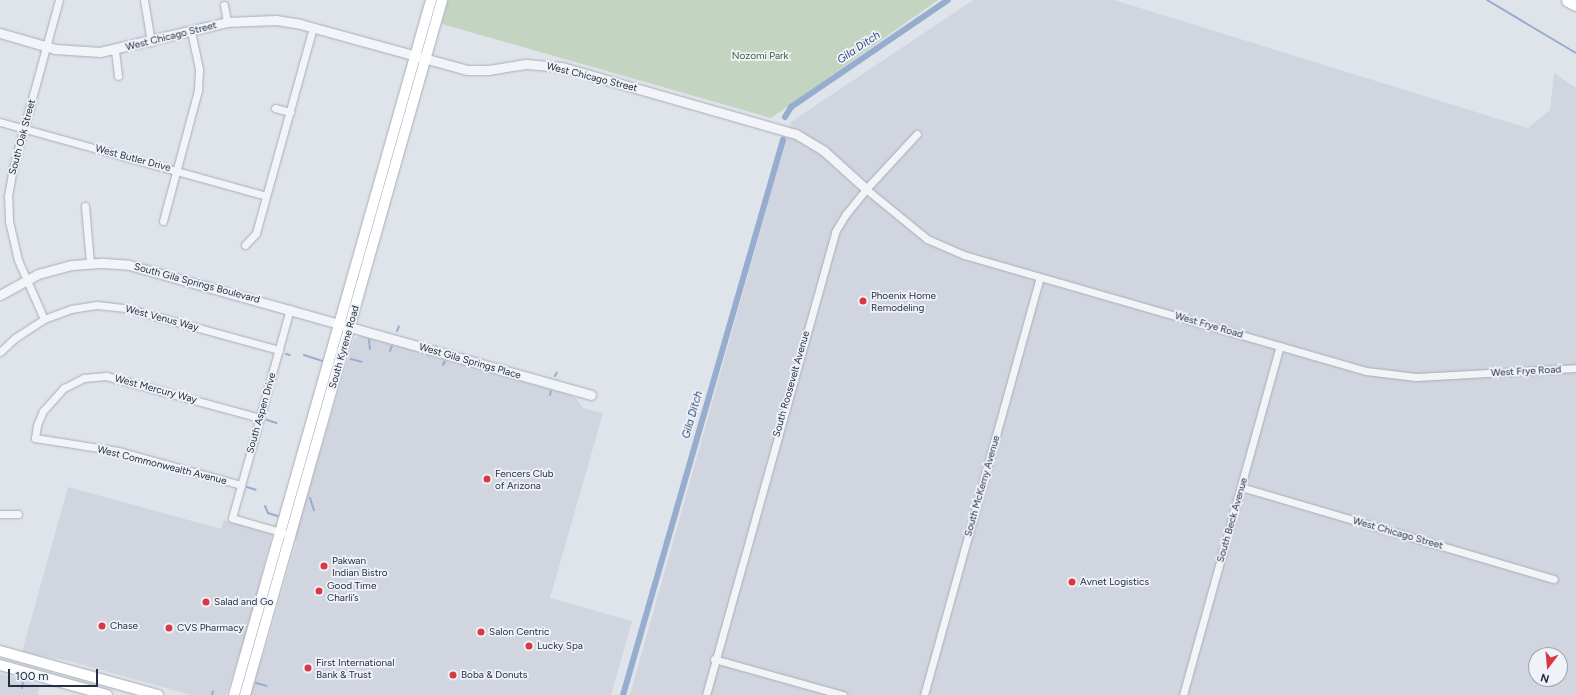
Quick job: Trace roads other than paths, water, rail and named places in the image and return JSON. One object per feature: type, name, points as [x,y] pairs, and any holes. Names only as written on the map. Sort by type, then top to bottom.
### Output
[{"type":"highway","points":[[1568,0],[1576,4]]},
{"type":"main road","name":"South Kyrene Road","points":[[345,324],[431,0]]},
{"type":"main road","name":"South Kyrene Road","points":[[234,695],[256,619],[285,533],[345,324],[442,0]]},
{"type":"main road","name":"South Kyrene Road","points":[[245,695],[271,603],[285,533]]},
{"type":"main road","points":[[256,619],[263,608],[271,603]]},
{"type":"main road","points":[[0,651],[158,695]]},
{"type":"main road","points":[[0,665],[108,695]]},
{"type":"main road","points":[[51,679],[56,666]]},
{"type":"street","name":"South Oak Street","points":[[44,319],[26,280],[13,243],[8,196],[24,128],[60,0]]},
{"type":"street","points":[[144,0],[151,42]]},
{"type":"street","name":"West Chicago Street","points":[[224,5],[227,22]]},
{"type":"street","name":"West Chicago Street","points":[[0,33],[46,46],[90,52],[115,51],[227,22],[276,20],[313,27],[425,59],[472,70],[526,64],[562,67],[780,128],[810,141],[866,189]]},
{"type":"street","points":[[246,244],[256,233],[313,27]]},
{"type":"street","points":[[163,221],[198,90],[199,69],[191,31]]},
{"type":"street","name":"West Chicago Street","points":[[115,51],[118,76]]},
{"type":"street","points":[[275,108],[290,112]]},
{"type":"street","name":"West Butler Drive","points":[[0,122],[266,196]]},
{"type":"street","name":"South Roosevelt Avenue","points":[[706,695],[714,659],[836,232],[846,214],[866,189],[917,134]]},
{"type":"street","name":"West Frye Road","points":[[866,189],[927,239],[964,255],[1366,371],[1407,377],[1576,368]]},
{"type":"street","points":[[0,194],[8,196]]},
{"type":"street","points":[[85,206],[90,263]]},
{"type":"street","name":"South Gila Springs Boulevard","points":[[0,295],[26,280],[51,270],[90,263],[142,267],[345,324]]},
{"type":"street","name":"South McKemy Avenue","points":[[924,695],[1040,278]]},
{"type":"street","name":"West Venus Way","points":[[0,352],[19,334],[44,319],[82,306],[115,306],[279,350]]},
{"type":"street","name":"South Aspen Drive","points":[[285,533],[232,518],[290,309]]},
{"type":"street","name":"West Gila Springs Place","points":[[345,324],[591,395]]},
{"type":"street","name":"South Beck Avenue","points":[[1183,695],[1280,346]]},
{"type":"street","name":"West Mercury Way","points":[[35,438],[43,411],[57,394],[74,382],[96,376],[123,379],[260,418]]},
{"type":"street","name":"West Commonwealth Avenue","points":[[35,438],[118,451],[241,485]]},
{"type":"street","name":"West Chicago Street","points":[[1241,487],[1554,579]]},
{"type":"street","points":[[0,514],[18,514]]},
{"type":"street","points":[[714,659],[843,695]]},
{"type":"waterway","name":"Gila Ditch","points":[[785,117],[791,107],[948,0]]},
{"type":"waterway","points":[[1487,0],[1576,53]]},
{"type":"waterway","name":"Gila Ditch","points":[[623,695],[783,140]]},
{"type":"waterway","points":[[397,331],[399,326]]},
{"type":"waterway","points":[[369,340],[370,349]]},
{"type":"waterway","points":[[390,351],[392,346]]},
{"type":"waterway","points":[[286,354],[290,355]]},
{"type":"waterway","points":[[304,355],[322,361]]},
{"type":"waterway","points":[[351,359],[362,362]]},
{"type":"waterway","points":[[443,365],[445,361]]},
{"type":"waterway","points":[[555,376],[557,372]]},
{"type":"waterway","points":[[550,395],[551,391]]},
{"type":"waterway","points":[[267,420],[277,423]]},
{"type":"waterway","points":[[247,487],[256,490]]},
{"type":"waterway","points":[[310,498],[314,510]]},
{"type":"waterway","points":[[265,506],[268,513],[278,516]]},
{"type":"waterway","points":[[22,688],[23,683]]},
{"type":"waterway","points":[[256,683],[267,686]]},
{"type":"waterway","points":[[212,695],[213,691]]},
{"type":"place","name":"Phoenix Home Remodeling","points":[[863,301]]},
{"type":"place","name":"Fencers Club of Arizona","points":[[487,479]]},
{"type":"place","name":"Pakwan Indian Bistro","points":[[324,566]]},
{"type":"place","name":"Avnet Logistics","points":[[1072,582]]},
{"type":"place","name":"Good Time Charli’s","points":[[319,591]]},
{"type":"place","name":"Salad and Go","points":[[206,602]]},
{"type":"place","name":"Chase","points":[[102,626]]},
{"type":"place","name":"CVS Pharmacy","points":[[169,628]]},
{"type":"place","name":"Salon Centric","points":[[481,632]]},
{"type":"place","name":"Lucky Spa","points":[[529,646]]},
{"type":"place","name":"First International Bank & Trust","points":[[308,668]]},
{"type":"place","name":"Boba & Donuts","points":[[453,675]]},
{"type":"park label","name":"Nozomi Park","points":[[760,56]]}]
